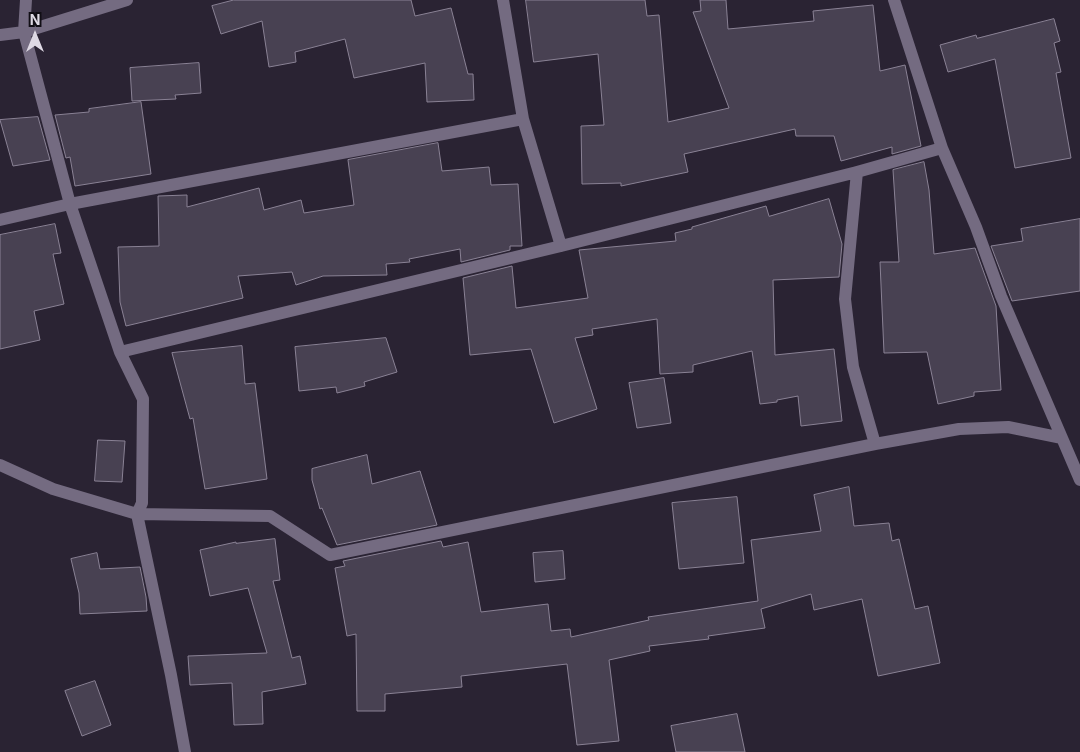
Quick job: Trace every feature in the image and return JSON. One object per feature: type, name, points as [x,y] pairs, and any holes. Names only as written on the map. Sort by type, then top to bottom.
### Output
[{"type":"street","points":[[26,0],[24,32],[70,204],[120,352],[143,399],[142,503],[137,514],[185,752]]},
{"type":"street","points":[[0,35],[24,32],[126,0]]},
{"type":"street","points":[[504,0],[523,119],[560,246]]},
{"type":"street","points":[[894,0],[942,148],[976,227],[1001,296],[1080,480]]},
{"type":"street","points":[[0,220],[70,204],[523,119]]},
{"type":"street","points":[[120,352],[560,246],[857,172],[942,148]]},
{"type":"street","points":[[857,172],[845,299],[853,367],[874,444]]},
{"type":"street","points":[[0,465],[52,488],[137,514],[270,516],[330,554],[959,428],[1008,427],[1062,438]]},
{"type":"building","points":[[234,0],[411,0],[415,16],[451,8],[468,74],[473,74],[474,100],[427,102],[425,63],[354,78],[345,39],[295,52],[296,62],[269,67],[262,21],[221,34],[212,6]]},
{"type":"building","points":[[526,0],[645,0],[647,16],[659,15],[668,122],[729,108],[693,12],[701,11],[700,0],[726,0],[728,29],[814,21],[813,11],[873,5],[880,71],[905,65],[921,146],[892,154],[892,147],[841,161],[834,136],[796,136],[795,129],[684,154],[688,172],[621,186],[621,183],[582,184],[581,126],[604,125],[598,54],[534,62]]},
{"type":"building","points":[[1054,19],[1060,41],[1054,43],[1061,72],[1056,73],[1071,158],[1015,168],[995,59],[948,72],[940,45],[976,35],[977,38]]},
{"type":"building","points":[[199,63],[201,93],[175,95],[176,99],[132,101],[130,68]]},
{"type":"building","points":[[141,102],[151,174],[75,186],[70,157],[66,158],[55,115],[89,112],[89,109]]},
{"type":"building","points":[[38,117],[50,160],[13,166],[0,120]]},
{"type":"building","points":[[438,143],[442,171],[489,167],[491,185],[518,184],[522,246],[510,246],[510,250],[461,262],[460,249],[409,259],[410,262],[386,264],[387,275],[323,276],[296,285],[292,272],[238,276],[243,298],[126,326],[120,302],[118,247],[159,246],[158,196],[187,195],[187,207],[259,188],[264,210],[301,200],[304,213],[354,205],[348,160]]},
{"type":"building","points":[[924,162],[929,190],[934,254],[975,248],[996,306],[1001,390],[974,392],[974,396],[938,404],[927,352],[884,353],[880,262],[899,262],[893,170]]},
{"type":"building","points":[[829,199],[842,244],[839,277],[773,280],[775,355],[834,349],[842,421],[801,426],[798,396],[777,400],[777,402],[760,404],[752,351],[693,365],[693,372],[660,374],[657,319],[592,329],[593,335],[575,338],[597,409],[554,423],[531,349],[470,355],[463,278],[512,266],[516,308],[588,298],[579,250],[676,241],[675,233],[766,206],[769,216]]},
{"type":"building","points":[[1080,219],[1080,291],[1012,301],[991,246],[1023,241],[1021,229]]},
{"type":"building","points":[[55,224],[61,253],[53,254],[64,304],[34,311],[40,340],[0,349],[0,235]]},
{"type":"building","points":[[386,338],[397,372],[364,382],[365,386],[337,393],[336,387],[299,391],[295,347]]},
{"type":"building","points":[[242,346],[245,384],[255,383],[267,479],[205,489],[193,418],[190,419],[172,353]]},
{"type":"building","points":[[664,378],[671,423],[637,428],[629,383]]},
{"type":"building","points":[[98,440],[125,441],[122,482],[95,481]]},
{"type":"building","points":[[367,455],[372,484],[420,471],[437,525],[337,545],[322,508],[320,509],[312,480],[312,469]]},
{"type":"building","points":[[849,487],[854,526],[889,523],[892,541],[899,539],[915,609],[928,606],[940,663],[878,676],[862,599],[814,610],[811,594],[761,609],[765,628],[708,636],[709,639],[649,646],[650,651],[609,660],[619,741],[577,745],[567,664],[461,676],[462,687],[385,694],[385,711],[357,711],[356,634],[347,636],[335,568],[345,566],[343,561],[441,541],[443,547],[468,542],[481,612],[548,604],[551,631],[570,629],[571,637],[649,620],[648,617],[758,601],[751,540],[821,531],[814,495]]},
{"type":"building","points":[[737,497],[744,563],[679,569],[672,503]]},
{"type":"building","points":[[275,539],[280,580],[273,581],[292,658],[300,656],[306,684],[262,692],[263,724],[234,725],[232,683],[190,685],[188,656],[267,653],[248,588],[210,596],[200,550],[236,542]]},
{"type":"building","points":[[563,551],[565,579],[535,582],[533,553]]},
{"type":"building","points":[[97,553],[100,569],[140,567],[147,611],[80,614],[79,593],[71,559]]},
{"type":"building","points":[[95,681],[111,725],[82,736],[65,691]]},
{"type":"building","points":[[737,714],[745,752],[676,752],[671,726]]}]
